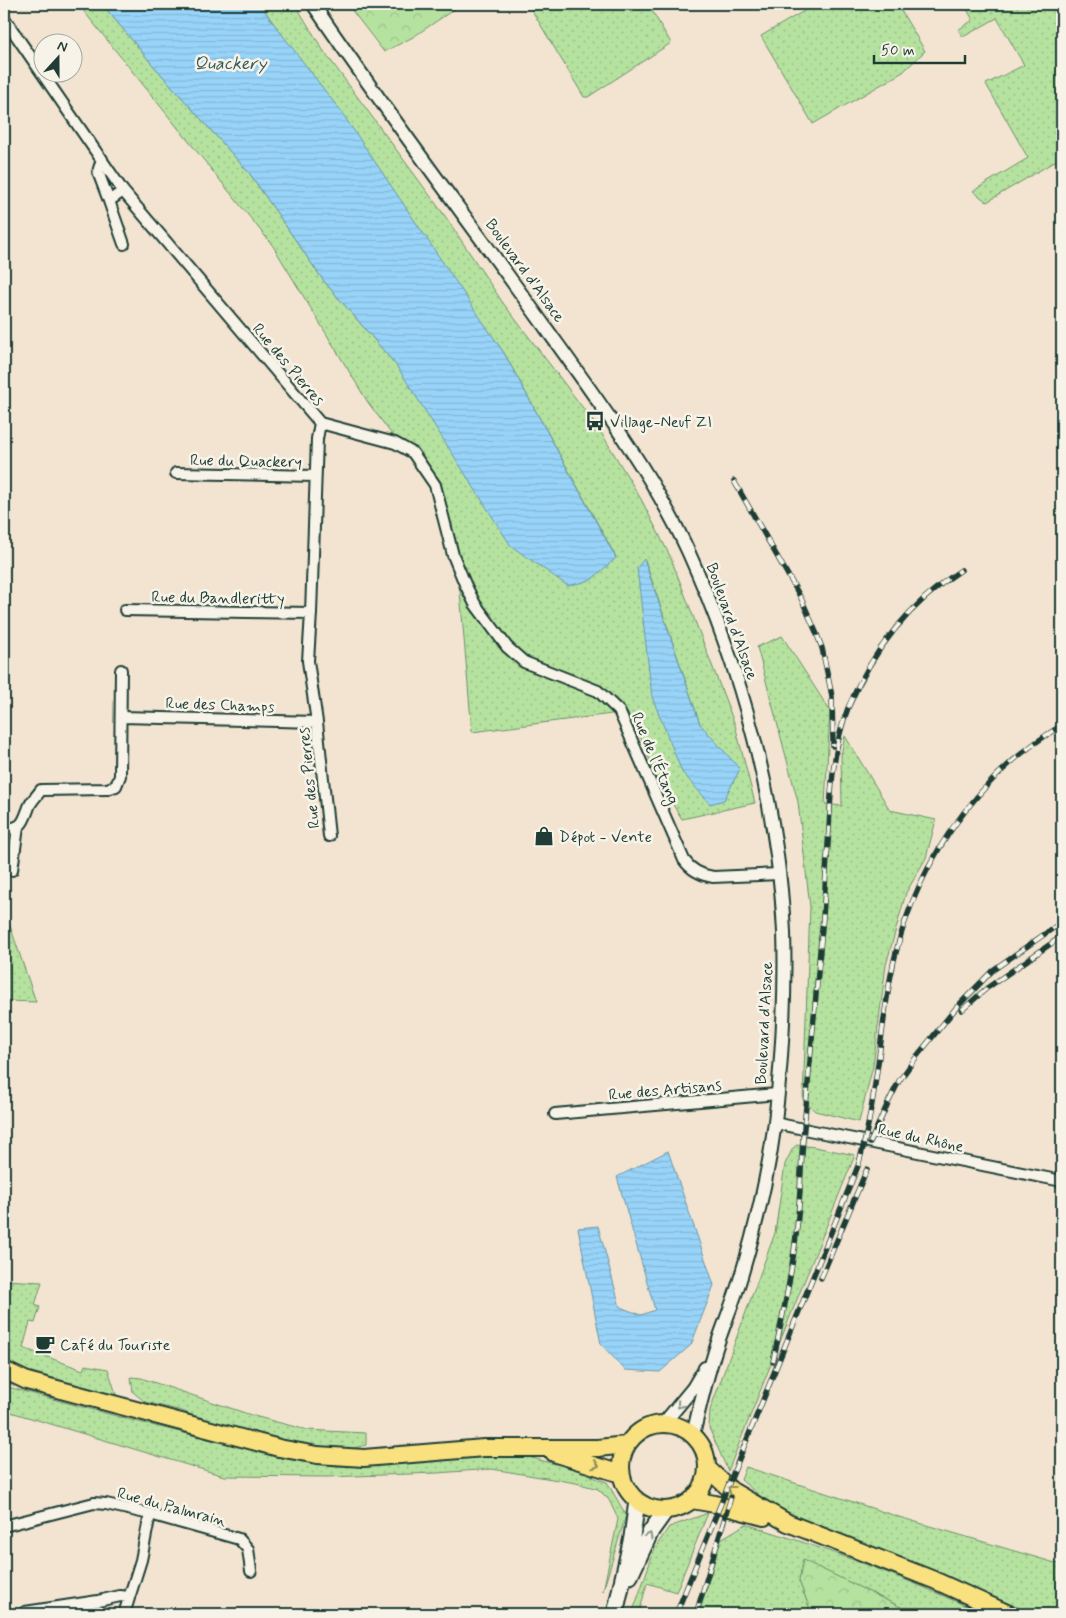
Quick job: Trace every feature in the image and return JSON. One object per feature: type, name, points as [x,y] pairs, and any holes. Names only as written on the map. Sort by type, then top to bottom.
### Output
[{"type":"main road","points":[[4,1370],[27,1381]]},
{"type":"main road","points":[[4,1379],[27,1381],[279,1448],[317,1455],[364,1458],[484,1448],[598,1448],[626,1446]]},
{"type":"main road","points":[[664,1423],[680,1426],[693,1435],[704,1450],[707,1468],[703,1486],[692,1500],[680,1507],[666,1510],[651,1508],[637,1501],[627,1489],[621,1474],[621,1459],[630,1439],[642,1429],[664,1423]]},
{"type":"main road","points":[[537,1448],[621,1474]]},
{"type":"main road","points":[[707,1468],[732,1491],[788,1523]]},
{"type":"main road","points":[[692,1500],[788,1523],[934,1580],[1009,1614]]},
{"type":"main road","points":[[615,1613],[632,1537],[637,1501]]},
{"type":"main road","points":[[615,1613],[634,1564],[651,1531],[666,1510]]},
{"type":"street","name":"Boulevard d'Alsace","points":[[313,4],[587,385],[652,485],[687,549],[720,631],[739,687],[756,747],[767,801],[778,874],[784,932],[782,1050],[774,1123],[755,1226],[738,1285],[713,1355],[693,1435]]},
{"type":"street","name":"Rue des Pierres","points":[[4,18],[123,191],[320,423],[315,476],[308,661],[317,722],[329,836]]},
{"type":"street","points":[[102,159],[98,172],[124,244]]},
{"type":"street","points":[[108,201],[123,191]]},
{"type":"street","name":"Rue de l'Étang","points":[[320,423],[395,443],[413,452],[435,485],[453,556],[475,604],[507,648],[524,662],[598,691],[619,711],[688,866],[704,876],[713,877],[778,874]]},
{"type":"street","name":"Rue du Quackery","points":[[176,473],[315,476]]},
{"type":"street","name":"Rue du Bandleritty","points":[[125,610],[311,613]]},
{"type":"street","points":[[4,829],[18,827],[26,820],[30,805],[40,790],[107,789],[116,786],[120,776],[121,670]]},
{"type":"street","name":"Rue des Champs","points":[[122,717],[317,722]]},
{"type":"street","points":[[12,870],[18,827]]},
{"type":"street","name":"Rue des Artisans","points":[[555,1114],[777,1094]]},
{"type":"street","name":"Rue du Rhône","points":[[774,1123],[1062,1181]]},
{"type":"street","name":"Boulevard d'Alsace","points":[[664,1423],[693,1388],[713,1355]]},
{"type":"street","name":"Rue du Palmrain","points":[[4,1526],[94,1503],[106,1504],[150,1514],[238,1539],[248,1549],[251,1571]]},
{"type":"street","points":[[124,1614],[140,1560],[150,1514]]},
{"type":"street","points":[[25,1612],[120,1596],[129,1597]]},
{"type":"green space","points":[[78,4],[102,4],[152,64],[250,174],[323,280],[396,365],[591,580],[616,557],[504,353],[260,4],[295,4],[323,50],[445,216],[503,303],[599,429],[641,499],[670,556],[735,725],[755,803],[682,819],[655,776],[645,746],[627,712],[472,732],[460,592],[446,508],[367,401],[273,246]],"holes":[[[645,560],[700,724],[637,568]]]},
{"type":"green space","points":[[347,4],[462,4],[413,37],[384,52]]},
{"type":"green space","points":[[528,4],[648,4],[671,43],[588,97],[584,97]]},
{"type":"green space","points":[[816,4],[897,4],[925,51],[903,72],[813,124],[761,36]]},
{"type":"green space","points":[[964,4],[1057,4],[1062,13],[1062,157],[987,202],[973,191],[1028,158],[986,84],[1024,65],[997,18],[963,37],[958,30],[973,20]]},
{"type":"green space","points":[[782,636],[830,711],[825,804],[842,806],[841,755],[845,736],[890,810],[936,820],[926,858],[906,893],[886,965],[873,1066],[859,1122],[815,1111],[803,1100],[810,907],[798,802],[757,647]]},
{"type":"green space","points":[[9,923],[36,1002],[8,1001]]},
{"type":"green space","points":[[797,1145],[855,1155],[728,1471],[709,1428],[710,1410],[775,1233],[785,1164],[793,1148]]},
{"type":"green space","points":[[4,1280],[42,1282],[35,1305],[40,1307],[35,1323],[30,1322],[23,1348],[83,1370],[85,1365],[108,1369],[117,1397],[4,1364]]},
{"type":"green space","points":[[131,1377],[141,1378],[254,1416],[307,1430],[366,1433],[366,1445],[347,1450],[311,1447],[257,1437],[213,1424],[182,1411],[145,1402],[133,1392]]},
{"type":"green space","points":[[4,1386],[285,1458],[330,1466],[367,1466],[491,1456],[528,1457],[590,1473],[592,1477],[607,1482],[626,1515],[603,1591],[618,1519],[609,1500],[598,1489],[576,1483],[492,1469],[327,1477],[224,1476],[4,1410]]},
{"type":"green space","points":[[746,1467],[899,1517],[1062,1565],[1062,1614],[1033,1614],[887,1552],[791,1514],[765,1500],[741,1480]]},
{"type":"green space","points":[[708,1513],[676,1592],[647,1583],[639,1614],[632,1614],[655,1548],[669,1527]]},
{"type":"green space","points":[[746,1524],[866,1565],[925,1588],[983,1614],[915,1614],[804,1561],[799,1581],[812,1614],[699,1614],[721,1539]]},
{"type":"green space","points":[[803,1560],[915,1614],[812,1614],[799,1581]]},
{"type":"water","name":"Quackery","points":[[102,4],[260,4],[342,113],[504,353],[616,558],[591,580],[568,586],[511,546],[396,365],[323,280],[250,174],[152,64]]},
{"type":"water","points":[[644,559],[700,724],[740,769],[724,800],[710,804],[682,772],[652,697],[637,568]]},
{"type":"water","points":[[668,1151],[714,1285],[691,1345],[660,1372],[625,1370],[601,1344],[578,1228],[598,1226],[620,1307],[641,1315],[655,1310],[617,1177]]},
{"type":"railway","points":[[734,481],[801,598],[822,648],[832,696],[833,746]]},
{"type":"railway","points":[[773,1362],[794,1253],[823,917],[832,783],[839,738],[848,708],[868,667],[894,630],[925,598],[961,570]]},
{"type":"railway","points":[[676,1614],[858,1166],[873,1097],[890,980],[899,941],[912,903],[929,868],[949,834],[972,802],[999,774],[1029,748],[1062,725]]},
{"type":"railway","points":[[870,1143],[899,1081],[956,1008],[993,970],[1062,922]]},
{"type":"railway","points":[[962,1010],[987,988],[1062,936]]},
{"type":"railway","points":[[821,1278],[867,1169]]},
{"type":"railway","points":[[696,1614],[731,1497]]},
{"type":"place","name":"Village-Neuf ZI","points":[[595,421]]},
{"type":"place","name":"Dépot - Vente","points":[[544,836]]},
{"type":"place","name":"Café du Touriste","points":[[45,1344]]}]
